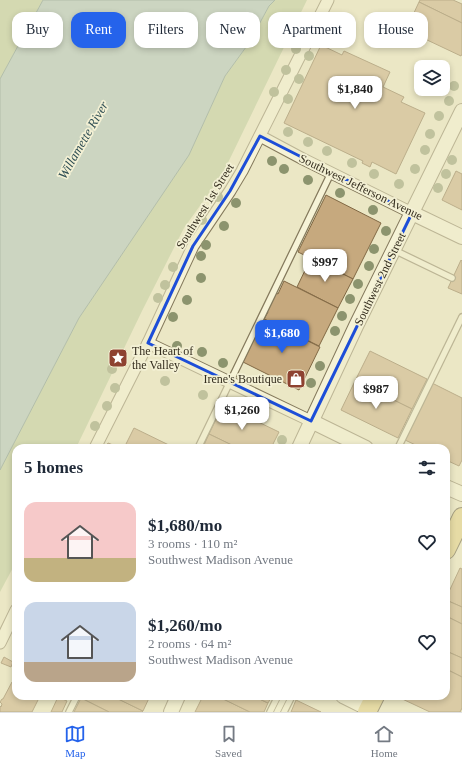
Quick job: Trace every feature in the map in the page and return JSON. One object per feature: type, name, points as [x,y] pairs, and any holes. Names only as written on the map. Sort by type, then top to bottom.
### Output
[{"type":"highway","points":[[450,542],[462,517]]},
{"type":"street","name":"Southwest 1st Street","points":[[96,444],[148,343],[193,246],[230,190],[260,136],[328,0]]},
{"type":"street","name":"Southwest 2nd Street","points":[[301,444],[356,326],[462,110]]},
{"type":"street","name":"Southwest Jefferson Avenue","points":[[260,136],[412,213],[462,236]]},
{"type":"street","points":[[148,343],[358,444]]},
{"type":"street","points":[[450,489],[462,494]]},
{"type":"street","points":[[0,643],[12,618]]},
{"type":"street","points":[[171,712],[176,700]]},
{"type":"street","points":[[354,700],[370,706]]},
{"type":"lane","points":[[200,444],[331,172]]},
{"type":"lane","points":[[394,250],[452,278]]},
{"type":"lane","points":[[400,444],[462,317]]},
{"type":"lane","points":[[69,712],[75,700]]},
{"type":"lane","points":[[270,712],[276,700]]},
{"type":"lane","points":[[277,712],[283,700]]},
{"type":"lane","points":[[284,712],[290,700]]},
{"type":"highlighted area","points":[[260,136],[412,213],[311,421],[148,343],[193,246],[230,191]]},
{"type":"green space","points":[[0,0],[43,0],[36,12],[12,12],[12,48],[17,48],[0,79]]},
{"type":"green space","points":[[275,0],[307,0],[301,12],[268,12],[268,48],[284,48],[222,175],[184,228],[78,444],[14,444],[79,318],[189,155],[225,76],[245,48],[260,48],[260,23],[269,6]]},
{"type":"green space","points":[[12,447],[12,570],[0,592],[0,470]]},
{"type":"water","name":"Willamette River","points":[[43,0],[275,0],[269,6],[260,23],[260,12],[206,12],[206,48],[245,48],[225,76],[189,155],[79,318],[14,444],[12,444],[12,447],[0,470],[0,79],[17,48],[63,48],[63,12],[36,12]]},
{"type":"building","points":[[420,0],[453,0],[462,4],[462,23],[419,2]]},
{"type":"building","points":[[419,2],[462,23],[461,56],[428,40],[428,12],[414,12]]},
{"type":"building","points":[[320,48],[327,48],[342,55],[344,51],[390,72],[383,87],[404,97],[401,102],[425,113],[396,174],[372,162],[370,167],[362,163],[363,161],[284,123]]},
{"type":"building","points":[[456,171],[462,174],[462,210],[442,200]]},
{"type":"building","points":[[326,195],[381,223],[353,279],[298,252]]},
{"type":"building","points":[[311,258],[353,279],[338,308],[297,287]]},
{"type":"building","points":[[461,260],[462,261],[462,294],[448,288]]},
{"type":"building","points":[[284,281],[338,308],[319,346],[264,319],[276,293],[278,294]]},
{"type":"building","points":[[264,319],[320,347],[299,390],[243,362]]},
{"type":"building","points":[[370,351],[427,379],[412,409],[355,381]]},
{"type":"building","points":[[355,381],[412,409],[398,438],[341,410]]},
{"type":"building","points":[[432,383],[462,398],[462,460],[459,466],[450,462],[450,444],[414,444],[405,440]]},
{"type":"building","points":[[223,405],[279,432],[273,444],[230,444],[209,434]]},
{"type":"building","points":[[134,428],[167,444],[126,444]]},
{"type":"building","points":[[209,434],[230,444],[204,444]]},
{"type":"building","points":[[460,568],[462,569],[462,607],[450,602],[450,589]]},
{"type":"building","points":[[450,602],[462,607],[462,624],[450,618]]},
{"type":"building","points":[[450,618],[462,624],[462,658],[450,653]]},
{"type":"building","points":[[450,653],[462,658],[462,677],[450,671]]},
{"type":"building","points":[[4,657],[12,661],[11,667],[1,663]]},
{"type":"building","points":[[450,671],[462,677],[462,708],[460,712],[430,712],[404,700],[450,700]]},
{"type":"building","points":[[12,682],[12,700],[38,700],[32,712],[0,712],[0,706],[1,707],[2,704],[0,702]]},
{"type":"building","points":[[57,700],[67,701],[62,712],[51,712]]},
{"type":"building","points":[[80,700],[85,700],[109,712],[74,712]]},
{"type":"building","points":[[85,700],[120,700],[143,711],[142,712],[109,712]]},
{"type":"building","points":[[120,700],[148,700],[143,711]]},
{"type":"building","points":[[201,700],[225,700],[250,712],[195,712]]},
{"type":"building","points":[[225,700],[262,700],[268,703],[264,712],[250,712]]},
{"type":"building","points":[[262,700],[270,700],[268,703]]},
{"type":"building","points":[[296,700],[321,712],[291,712]]},
{"type":"place","name":"The Heart of the Valley","points":[[118,358]]},
{"type":"place","name":"Irene's Boutique","points":[[296,379]]}]
